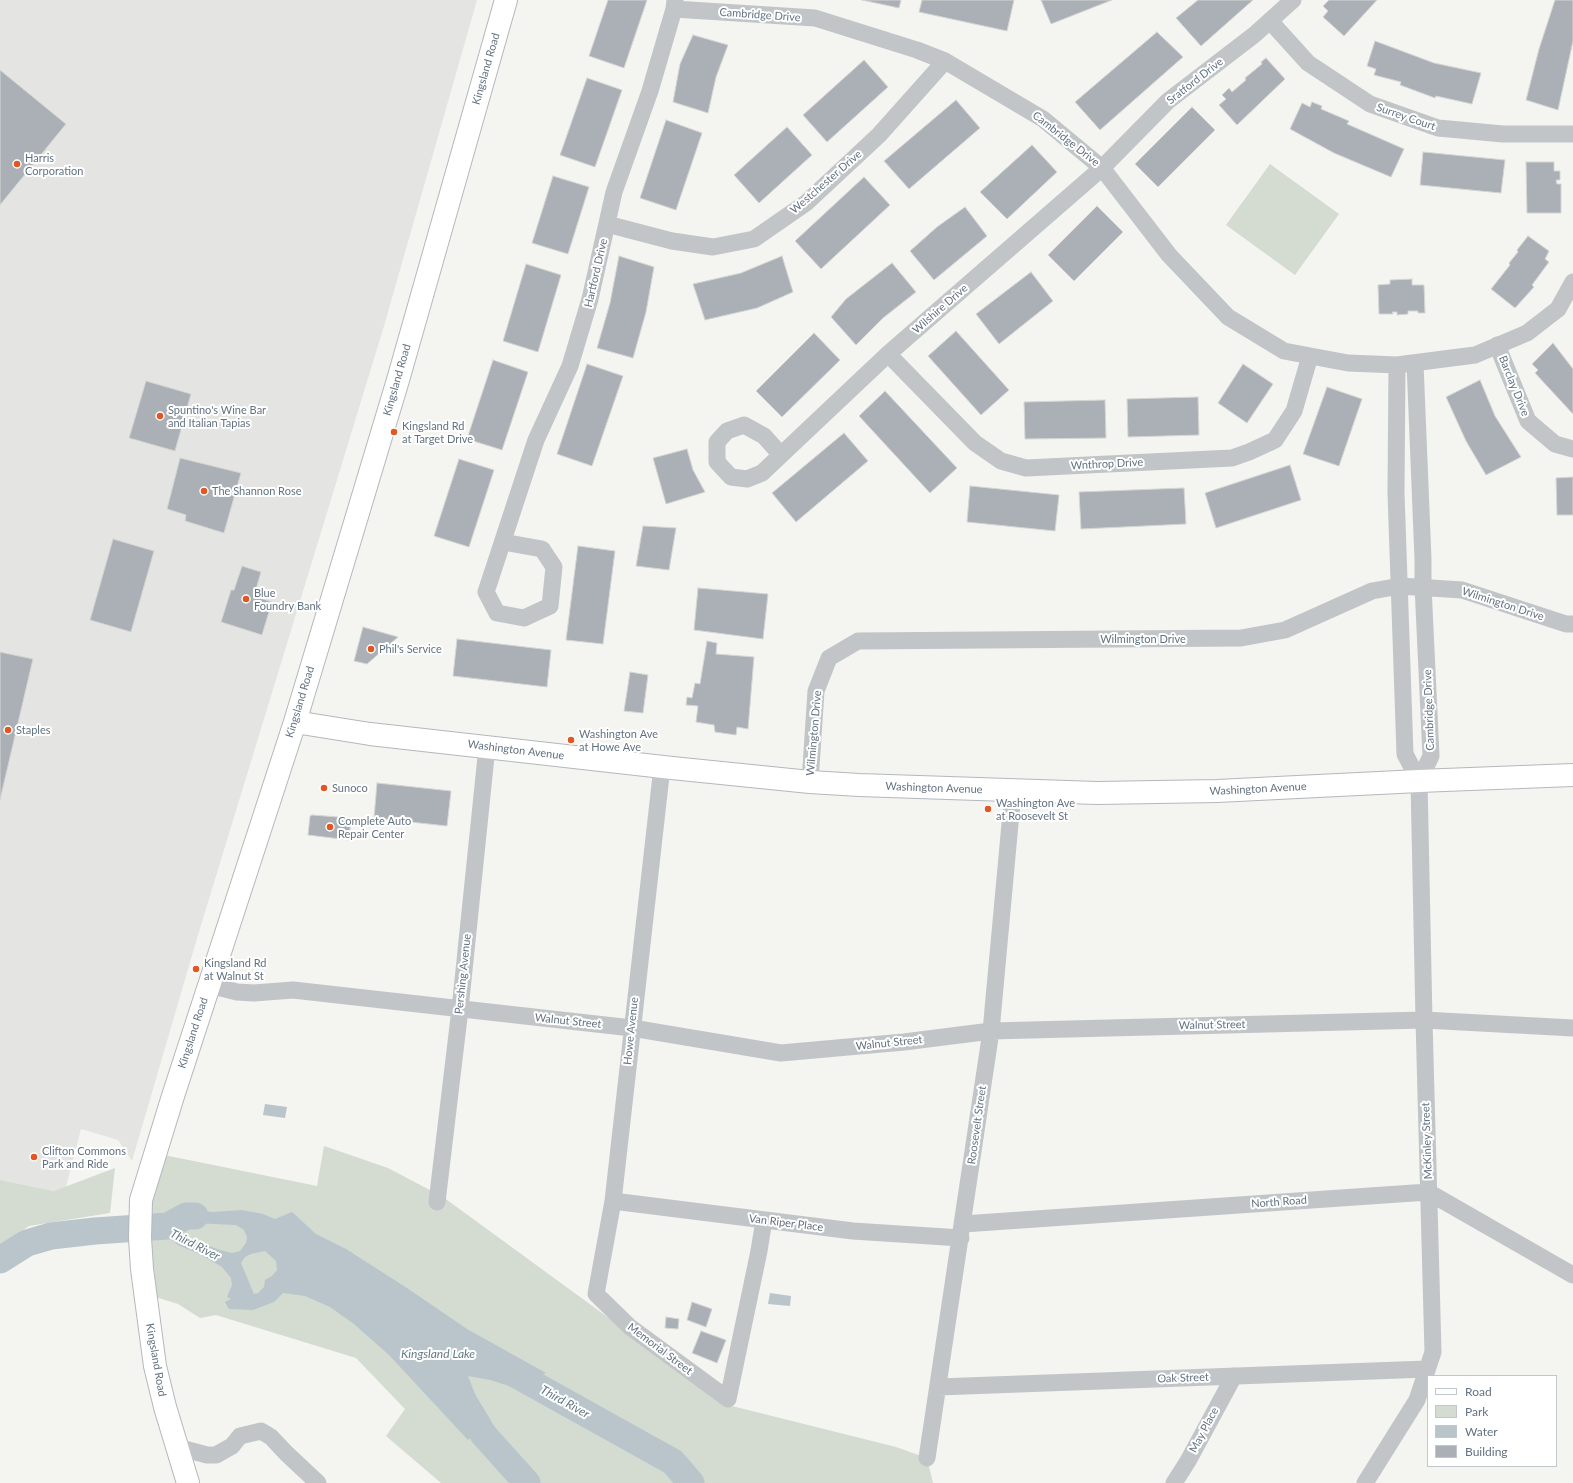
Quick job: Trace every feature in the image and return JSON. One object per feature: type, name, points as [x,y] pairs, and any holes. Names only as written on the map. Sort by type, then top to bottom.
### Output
[{"type":"main road","name":"Kingsland Road","points":[[188,1483],[165,1407],[154,1358],[142,1270],[140,1238],[142,1200],[150,1169],[295,722],[398,380],[506,0]]},
{"type":"main road","name":"Washington Avenue","points":[[295,722],[370,734],[810,782],[1014,791],[1097,793],[1217,791],[1573,775]]},
{"type":"street","name":"Sratford Drive","points":[[1102,168],[1168,101],[1254,35],[1293,0]]},
{"type":"street","name":"Cambridge Drive","points":[[675,5],[815,18],[917,50],[945,61],[1043,119],[1102,168],[1169,255],[1228,317],[1284,351],[1348,363],[1397,365],[1475,355],[1527,333],[1558,309],[1573,282]]},
{"type":"street","name":"Hartford Drive","points":[[504,542],[536,440],[570,366],[590,299],[614,192],[650,91],[675,5]]},
{"type":"street","name":"Surrey Court","points":[[1270,21],[1308,63],[1370,104],[1438,128],[1503,134],[1573,134]]},
{"type":"street","name":"Westchester Drive","points":[[607,224],[672,241],[713,247],[754,239],[806,203],[879,135],[945,61]]},
{"type":"street","name":"Wilshire Drive","points":[[781,455],[888,354],[1102,168]]},
{"type":"street","name":"Barclay Drive","points":[[1497,345],[1528,421],[1555,444],[1573,449]]},
{"type":"street","name":"Wnthrop Drive","points":[[888,354],[975,444],[1001,461],[1026,468],[1232,458],[1249,452],[1275,440],[1294,411],[1310,356]]},
{"type":"street","name":"Cambridge Drive","points":[[1415,363],[1431,756],[1419,781]]},
{"type":"street","points":[[1397,365],[1396,493],[1405,754],[1419,781]]},
{"type":"street","points":[[504,542],[542,550],[554,567],[550,606],[524,618],[497,613],[486,592],[504,542]]},
{"type":"street","name":"Wilmington Drive","points":[[810,782],[816,691],[829,658],[858,641],[1241,638],[1285,630],[1372,591],[1400,586],[1423,586],[1462,590],[1566,624],[1573,624]]},
{"type":"street","name":"Pershing Avenue","points":[[437,1202],[460,1009],[486,747]]},
{"type":"street","name":"Howe Avenue","points":[[596,1294],[613,1201],[662,767]]},
{"type":"street","name":"McKinley Street","points":[[1365,1483],[1417,1400],[1433,1352],[1419,781]]},
{"type":"street","name":"Roosevelt Street","points":[[927,1458],[991,1031],[1014,791]]},
{"type":"street","name":"Walnut Street","points":[[209,985],[232,991],[245,992],[293,990],[632,1028],[781,1054],[904,1042],[991,1031],[1424,1020],[1573,1028]]},
{"type":"street","points":[[1428,1192],[1573,1275]]},
{"type":"street","name":"North Road","points":[[962,1231],[1428,1192]]},
{"type":"street","name":"Van Riper Place","points":[[613,1201],[854,1231],[962,1231]]},
{"type":"street","name":"Memorial Street","points":[[596,1294],[630,1327],[728,1399],[759,1251],[764,1220]]},
{"type":"street","name":"Oak Street","points":[[938,1387],[1427,1369]]},
{"type":"street","name":"May Place","points":[[1174,1483],[1188,1461],[1234,1376]]},
{"type":"street","points":[[177,1447],[216,1455],[232,1446],[240,1436],[261,1431],[271,1436],[286,1453],[318,1483]]},
{"type":"shaded area","points":[[0,0],[477,0],[384,326],[198,935],[132,1161],[118,1140],[81,1129],[66,1187],[54,1191],[0,1180]]},
{"type":"green space","points":[[1270,164],[1339,214],[1295,275],[1226,225]]},
{"type":"green space","points":[[324,1146],[388,1168],[443,1197],[728,1405],[896,1447],[927,1458],[933,1483],[441,1483],[386,1436],[405,1409],[356,1358],[216,1315],[200,1318],[178,1304],[146,1294],[140,1238],[157,1237],[156,1216],[141,1214],[164,1155],[317,1186]]},
{"type":"green space","points":[[115,1168],[110,1213],[29,1226],[0,1245],[0,1180],[54,1191]]},
{"type":"water","points":[[265,1104],[287,1107],[285,1118],[263,1115]]},
{"type":"water","name":"Kingsland Lake","points":[[195,1210],[213,1212],[242,1210],[263,1214],[275,1219],[292,1212],[316,1234],[346,1249],[467,1329],[546,1373],[516,1388],[490,1380],[468,1376],[477,1399],[490,1419],[468,1440],[389,1355],[354,1324],[330,1307],[305,1296],[283,1293],[274,1302],[253,1310],[229,1309],[225,1302],[231,1299],[227,1297],[232,1285],[231,1278],[222,1267],[199,1254],[178,1245],[168,1237],[160,1235],[161,1219],[172,1217],[180,1211]],"holes":[[[185,1224],[236,1225],[244,1230],[247,1237],[246,1243],[240,1251],[232,1253],[187,1238],[181,1233],[180,1230]],[[265,1251],[276,1261],[277,1270],[272,1276],[265,1280],[264,1287],[258,1293],[254,1294],[241,1263],[245,1257]]]},
{"type":"water","points":[[770,1293],[791,1296],[790,1306],[768,1304]]},
{"type":"building","points":[[608,0],[647,0],[624,68],[589,56]]},
{"type":"building","points":[[862,0],[901,0],[899,8]]},
{"type":"building","points":[[922,0],[1014,0],[1007,31],[919,12]]},
{"type":"building","points":[[1041,0],[1112,0],[1051,24]]},
{"type":"building","points":[[1198,0],[1253,0],[1201,46],[1176,18]]},
{"type":"building","points":[[1329,0],[1377,0],[1344,36],[1323,17],[1328,11],[1323,6]]},
{"type":"building","points":[[1555,0],[1573,0],[1573,41],[1558,110],[1526,100],[1539,49]]},
{"type":"building","points":[[1157,32],[1183,57],[1100,130],[1075,102]]},
{"type":"building","points":[[693,35],[728,45],[716,77],[708,113],[673,102],[680,64]]},
{"type":"building","points":[[1375,41],[1434,63],[1481,73],[1472,104],[1436,96],[1435,98],[1400,85],[1401,82],[1374,75],[1376,69],[1367,66]]},
{"type":"building","points":[[1266,58],[1285,79],[1237,125],[1219,105],[1226,99],[1222,95],[1229,88],[1232,92],[1246,80],[1245,78],[1262,64],[1261,62]]},
{"type":"building","points":[[864,60],[888,87],[827,142],[803,115]]},
{"type":"building","name":"Harris Corporation","points":[[0,70],[66,124],[0,205]]},
{"type":"building","points":[[587,78],[622,90],[595,167],[560,155]]},
{"type":"building","points":[[956,100],[980,128],[909,189],[884,161]]},
{"type":"building","points":[[1312,102],[1322,106],[1321,109],[1349,121],[1347,124],[1404,149],[1391,177],[1334,153],[1290,129],[1302,103],[1310,107]]},
{"type":"building","points":[[1192,107],[1215,130],[1158,187],[1135,164]]},
{"type":"building","points":[[666,120],[702,133],[676,210],[640,198]]},
{"type":"building","points":[[787,127],[812,155],[759,203],[734,175]]},
{"type":"building","points":[[1032,145],[1057,172],[1007,219],[980,192]]},
{"type":"building","points":[[1423,152],[1505,160],[1501,193],[1420,185]]},
{"type":"building","points":[[1526,162],[1554,162],[1554,171],[1560,171],[1560,180],[1556,180],[1557,184],[1561,184],[1561,213],[1527,213]]},
{"type":"building","points":[[553,176],[589,187],[568,254],[532,243]]},
{"type":"building","points":[[864,177],[890,205],[821,269],[795,241]]},
{"type":"building","points":[[1097,206],[1123,232],[1074,281],[1048,255]]},
{"type":"building","points":[[965,207],[987,236],[934,280],[910,251],[937,227]]},
{"type":"building","points":[[1528,236],[1549,251],[1545,259],[1549,262],[1532,285],[1534,287],[1515,308],[1491,289],[1510,265],[1509,263],[1518,252],[1517,250]]},
{"type":"building","points":[[619,256],[654,267],[646,312],[633,358],[597,348],[610,303]]},
{"type":"building","points":[[782,256],[793,292],[757,308],[705,320],[693,284],[741,273]]},
{"type":"building","points":[[892,263],[916,292],[883,318],[856,345],[831,317],[846,299]]},
{"type":"building","points":[[526,264],[561,275],[538,352],[503,341]]},
{"type":"building","points":[[1031,272],[1053,301],[999,344],[976,314]]},
{"type":"building","points":[[1412,279],[1412,285],[1424,285],[1425,313],[1408,311],[1408,314],[1397,315],[1397,312],[1392,312],[1393,314],[1379,314],[1378,285],[1390,284],[1390,280]]},
{"type":"building","points":[[956,331],[1009,390],[981,415],[928,356]]},
{"type":"building","points":[[814,333],[840,360],[782,417],[756,391]]},
{"type":"building","points":[[1553,343],[1573,369],[1573,414],[1535,373],[1538,370],[1532,364]]},
{"type":"building","points":[[493,360],[528,372],[502,450],[467,439]]},
{"type":"building","points":[[587,364],[623,376],[592,466],[557,454]]},
{"type":"building","points":[[1243,364],[1273,384],[1247,423],[1218,403]]},
{"type":"building","points":[[1480,380],[1495,416],[1521,457],[1486,475],[1466,441],[1446,397]]},
{"type":"building","name":"Spuntino's Wine Bar and Italian Tapias","points":[[146,381],[191,394],[175,451],[129,438]]},
{"type":"building","points":[[1327,387],[1362,399],[1339,466],[1303,454]]},
{"type":"building","points":[[885,391],[957,468],[930,493],[859,416]]},
{"type":"building","points":[[1198,397],[1199,435],[1128,437],[1127,399]]},
{"type":"building","points":[[1105,400],[1106,438],[1025,439],[1024,402]]},
{"type":"building","points":[[844,433],[868,461],[796,522],[772,493]]},
{"type":"building","points":[[687,449],[693,470],[705,492],[666,504],[653,458]]},
{"type":"building","name":"The Shannon Rose","points":[[180,458],[241,473],[224,533],[185,521],[186,515],[167,509]]},
{"type":"building","points":[[459,459],[494,470],[469,547],[434,536]]},
{"type":"building","points":[[1290,465],[1301,500],[1216,528],[1205,493]]},
{"type":"building","points":[[1573,477],[1573,515],[1557,515],[1556,478]]},
{"type":"building","points":[[970,486],[1059,495],[1055,531],[967,522]]},
{"type":"building","points":[[1184,488],[1186,524],[1081,529],[1079,492]]},
{"type":"building","points":[[643,526],[676,528],[669,570],[636,566]]},
{"type":"building","points":[[113,539],[154,551],[131,632],[90,620]]},
{"type":"building","points":[[578,546],[615,551],[603,644],[566,640]]},
{"type":"building","name":"Blue Foundry Bank","points":[[242,566],[261,572],[254,596],[272,602],[262,635],[221,622],[231,590],[234,590]]},
{"type":"building","points":[[698,588],[768,594],[763,639],[694,630]]},
{"type":"building","name":"Phil's Service","points":[[363,627],[398,637],[367,664],[354,661]]},
{"type":"building","points":[[457,639],[551,650],[547,687],[453,676]]},
{"type":"building","points":[[707,641],[717,643],[716,654],[754,657],[748,729],[737,727],[736,735],[715,732],[714,725],[696,722],[698,706],[686,705],[687,697],[692,698],[695,683],[700,684]]},
{"type":"building","name":"Staples","points":[[0,652],[33,659],[0,800]]},
{"type":"building","points":[[630,672],[648,675],[643,713],[624,711]]},
{"type":"building","points":[[377,783],[451,791],[447,826],[374,818]]},
{"type":"building","name":"Complete Auto Repair Center","points":[[310,816],[351,818],[349,840],[308,835]]},
{"type":"building","points":[[692,1302],[712,1309],[706,1327],[687,1320]]},
{"type":"building","points":[[666,1317],[679,1319],[678,1329],[665,1328]]},
{"type":"building","points":[[701,1331],[726,1340],[717,1363],[692,1353]]},
{"type":"waterway","name":"Third River","points":[[0,1260],[27,1243],[51,1236],[95,1231],[168,1226],[186,1216],[195,1216]]},
{"type":"waterway","name":"Third River","points":[[497,1364],[673,1462],[691,1483]]},
{"type":"waterway","name":"Third River","points":[[461,1397],[483,1434],[527,1483]]},
{"type":"place","name":"Harris Corporation","points":[[17,164]]},
{"type":"place","name":"Spuntino's Wine Bar and Italian Tapias","points":[[160,416]]},
{"type":"place","name":"Kingsland Rd at Target Drive","points":[[394,432]]},
{"type":"place","name":"The Shannon Rose","points":[[204,491]]},
{"type":"place","name":"Blue Foundry Bank","points":[[246,599]]},
{"type":"place","name":"Phil's Service","points":[[371,649]]},
{"type":"place","name":"Staples","points":[[8,730]]},
{"type":"place","name":"Washington Ave at Howe Ave","points":[[571,740]]},
{"type":"place","name":"Sunoco","points":[[324,788]]},
{"type":"place","name":"Washington Ave at Roosevelt St","points":[[988,809]]},
{"type":"place","name":"Complete Auto Repair Center","points":[[330,827]]},
{"type":"place","name":"Kingsland Rd at Walnut St","points":[[196,969]]},
{"type":"place","name":"Clifton Commons Park and Ride","points":[[34,1157]]}]
